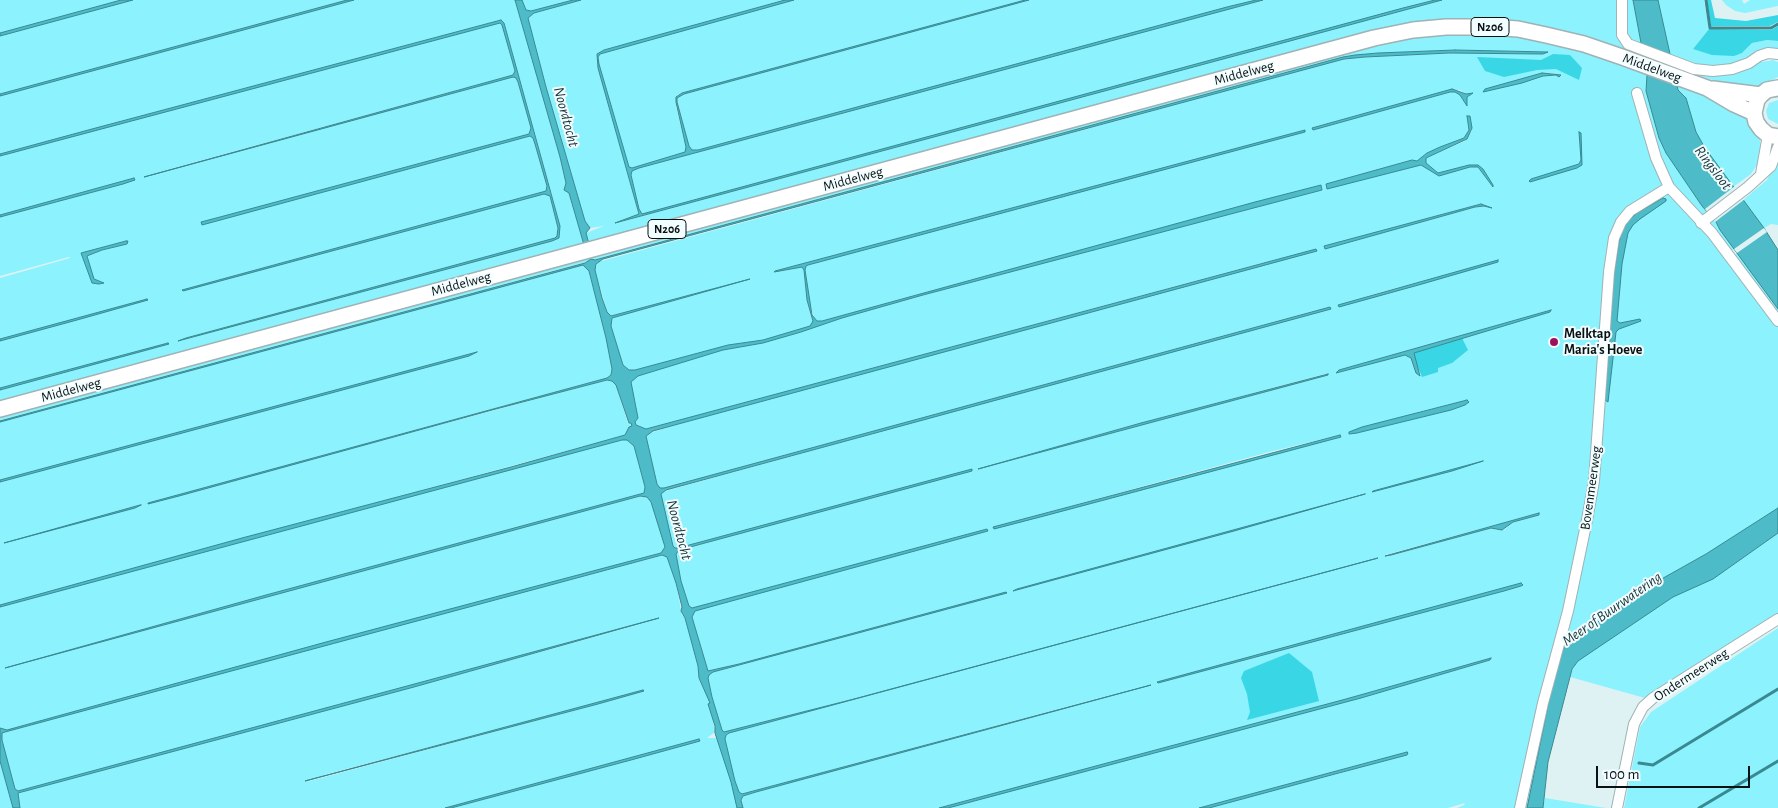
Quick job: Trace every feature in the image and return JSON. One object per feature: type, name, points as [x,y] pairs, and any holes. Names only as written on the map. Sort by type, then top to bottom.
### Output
[{"type":"main road","name":"Middelweg","points":[[0,409],[1374,38],[1413,30],[1446,27],[1518,29],[1584,44],[1706,88],[1754,113]]},
{"type":"main road","name":"Middelweg","points":[[1706,88],[1761,95]]},
{"type":"main road","name":"N206","points":[[1761,95],[1767,90],[1778,88]]},
{"type":"main road","points":[[1761,95],[1757,100],[1754,113],[1756,122],[1761,129],[1773,136]]},
{"type":"street","points":[[1622,0],[1622,35],[1628,44],[1694,69],[1713,71],[1732,69],[1768,53],[1778,54]]},
{"type":"street","points":[[1637,93],[1656,158],[1669,187],[1712,233],[1778,321]]},
{"type":"street","points":[[1761,174],[1773,136]]},
{"type":"street","points":[[1701,223],[1771,166],[1778,147]]},
{"type":"street","name":"Bovenmeerweg","points":[[1520,808],[1543,703],[1568,611],[1594,481],[1609,272],[1614,238],[1621,222],[1630,212],[1669,187]]},
{"type":"street","name":"Ondermeerweg","points":[[1617,808],[1634,724],[1643,708],[1653,698],[1778,619]]},
{"type":"shaded area","points":[[0,0],[121,0],[0,33]]},
{"type":"shaded area","points":[[133,0],[347,0],[0,94],[0,36]]},
{"type":"shaded area","points":[[354,0],[515,0],[560,157],[566,183],[565,190],[569,193],[584,245],[586,233],[604,226],[590,228],[585,221],[528,18],[534,13],[581,0],[785,0],[604,50],[597,54],[598,68],[639,214],[616,223],[1442,0],[1633,0],[1647,75],[1646,91],[1659,138],[1666,153],[1734,249],[1731,251],[1735,255],[1737,253],[1778,309],[1778,508],[1706,554],[1633,595],[1563,649],[1551,691],[1527,808],[1457,808],[1465,803],[1448,808],[1209,808],[1407,755],[1380,759],[1199,808],[948,808],[1361,698],[1490,660],[1491,658],[1346,699],[939,808],[743,808],[742,797],[756,792],[1151,684],[742,794],[739,792],[735,781],[725,739],[729,733],[1378,558],[854,699],[724,732],[712,697],[708,678],[713,672],[1007,593],[708,671],[692,617],[694,611],[988,531],[987,529],[692,608],[689,606],[681,581],[676,554],[679,550],[972,470],[678,548],[673,546],[661,499],[662,492],[1331,309],[1330,307],[1310,312],[664,488],[660,488],[657,484],[646,441],[648,434],[671,426],[1316,251],[1262,263],[646,429],[636,425],[635,422],[638,418],[631,389],[633,379],[723,350],[752,345],[801,332],[923,295],[1322,190],[1322,188],[1321,185],[822,321],[817,321],[814,318],[809,300],[805,270],[808,265],[1305,131],[992,213],[775,271],[802,266],[807,300],[813,321],[810,326],[763,340],[728,345],[635,370],[629,370],[623,365],[611,326],[612,318],[750,279],[611,316],[607,312],[595,270],[598,262],[1344,59],[1449,53],[1543,54],[1547,52],[1455,50],[1378,53],[1343,57],[0,421],[0,390],[169,343],[0,388],[0,341],[148,300],[0,339],[0,278],[70,258],[0,276],[0,217],[123,184],[134,178],[0,215],[0,156],[500,23],[515,71],[513,75],[144,176],[513,77],[518,82],[531,128],[529,134],[202,222],[202,225],[530,136],[535,144],[547,186],[546,191],[182,290],[544,194],[550,196],[558,228],[555,238],[179,341],[559,238],[560,226],[504,23],[501,20],[0,154],[0,96]],"holes":[[[1542,73],[1561,75],[1559,77],[1556,75],[1543,76],[1522,83],[1483,91]],[[1460,90],[1466,94],[1472,93],[1467,97],[1467,105],[1460,95],[1450,92],[1313,130],[1313,128],[1442,92]],[[1467,116],[1472,130],[1465,141],[1426,158],[1426,163],[1438,173],[1478,165],[1493,187],[1478,167],[1470,167],[1443,175],[1434,173],[1421,165],[1327,188],[1326,184],[1412,160],[1417,161],[1427,153],[1464,138],[1469,130]],[[1481,204],[1491,208],[1484,206],[1325,249],[1325,246]],[[128,242],[127,244],[102,250],[87,257],[94,279],[103,283],[92,283],[81,253]],[[1499,261],[1339,307],[1338,305],[1385,291]],[[1550,310],[1550,312],[1413,353],[1421,375],[1416,373],[1411,358],[1405,355],[1336,373],[1339,370]],[[1325,374],[1328,375],[978,469],[1141,423]],[[1466,400],[1438,413],[1357,433],[1418,412]],[[1340,435],[1341,437],[993,527],[1273,451]],[[1539,513],[1539,515],[1513,522],[1504,530],[1491,528],[1386,556],[1385,555]],[[1521,583],[1521,586],[1504,591],[1158,683]]]},
{"type":"shaded area","points":[[522,0],[573,0],[531,11],[526,10]]},
{"type":"shaded area","points":[[794,0],[1025,0],[677,95],[676,106],[686,152],[632,168],[629,167],[598,56]]},
{"type":"shaded area","points":[[1029,0],[1256,0],[698,150],[692,150],[689,146],[677,102],[677,98],[684,94]]},
{"type":"shaded area","points":[[1263,0],[1435,0],[646,214],[642,214],[639,209],[631,174],[632,171],[639,168]]},
{"type":"shaded area","points":[[1658,0],[1704,0],[1709,29],[1693,49],[1742,53],[1752,43],[1767,40],[1778,41],[1778,48],[1768,49],[1739,62],[1721,66],[1709,66],[1684,61],[1670,54]]},
{"type":"shaded area","points":[[1707,0],[1711,0],[1715,18],[1746,21],[1778,15],[1778,22],[1770,26],[1711,26]]},
{"type":"shaded area","points":[[1722,0],[1742,0],[1744,4],[1750,0],[1778,0],[1778,6],[1745,13],[1735,11]]},
{"type":"shaded area","points":[[1778,26],[1778,41],[1767,40],[1752,43],[1742,53],[1734,56],[1712,55],[1693,49],[1709,29],[1771,30]]},
{"type":"shaded area","points":[[1553,54],[1570,55],[1582,68],[1579,80],[1556,69],[1537,70],[1504,77],[1485,71],[1477,57],[1541,60]]},
{"type":"shaded area","points":[[1761,60],[1762,62],[1773,60],[1778,62],[1778,77],[1757,88],[1726,84],[1686,72]]},
{"type":"shaded area","points":[[1681,85],[1747,116],[1759,136],[1762,150],[1759,162],[1751,174],[1733,187],[1696,132],[1684,95],[1678,90],[1677,86],[1680,87]]},
{"type":"shaded area","points":[[1778,100],[1778,124],[1768,119],[1766,111],[1769,103]]},
{"type":"shaded area","points":[[1778,156],[1778,225],[1771,224],[1764,228],[1743,200],[1767,180]]},
{"type":"shaded area","points":[[583,265],[589,271],[606,338],[612,369],[611,375],[607,378],[148,503],[607,380],[612,381],[616,385],[628,423],[631,423],[632,426],[629,427],[625,435],[0,605],[0,482],[477,353],[0,480],[0,422]]},
{"type":"shaded area","points":[[1462,338],[1468,350],[1452,363],[1438,368],[1438,372],[1422,377],[1413,353]]},
{"type":"shaded area","points":[[627,440],[634,446],[645,487],[644,493],[5,668],[640,496],[650,499],[655,511],[665,545],[661,553],[7,730],[0,728],[0,607]]},
{"type":"shaded area","points":[[1778,533],[1778,614],[1645,698],[1570,677],[1572,669],[1587,654],[1673,597],[1726,570]]},
{"type":"shaded area","points":[[664,555],[667,557],[676,583],[682,615],[685,618],[698,666],[699,678],[710,703],[715,732],[707,738],[716,738],[718,740],[737,808],[451,808],[631,760],[699,741],[699,739],[445,808],[20,808],[18,793],[659,619],[18,791],[15,789],[2,740],[2,733]],"holes":[[[644,691],[306,782],[327,774]]]},
{"type":"shaded area","points":[[1778,628],[1778,808],[1624,808],[1640,727],[1651,712]]},
{"type":"shaded area","points":[[1289,653],[1312,672],[1319,701],[1247,720],[1250,712],[1247,694],[1241,678],[1244,671]]},
{"type":"shaded area","points":[[0,761],[9,794],[13,808],[0,808]]},
{"type":"shaded area","points":[[1545,798],[1606,808],[1543,808]]},
{"type":"water","points":[[121,0],[133,0],[0,36],[0,33]]},
{"type":"water","points":[[347,0],[354,0],[0,96],[0,94]]},
{"type":"water","points":[[515,0],[522,0],[526,10],[531,11],[573,0],[581,0],[534,13],[528,18],[585,221],[590,228],[586,233],[589,244],[584,245],[569,193],[564,190],[566,183],[560,157]]},
{"type":"water","points":[[785,0],[794,0],[600,54],[598,57],[599,64],[629,167],[632,168],[685,152],[686,147],[676,102],[676,97],[682,93],[1025,0],[1029,0],[684,94],[677,98],[677,102],[689,146],[692,150],[698,150],[1227,7],[1263,0],[639,168],[632,171],[631,175],[639,209],[642,214],[1403,8],[1442,0],[615,223],[639,214],[598,68],[597,54],[604,50]]},
{"type":"water","name":"Ringsloot","points":[[1633,0],[1658,0],[1678,90],[1686,98],[1696,132],[1705,148],[1778,250],[1778,309],[1716,222],[1702,206],[1666,153],[1659,138],[1646,91],[1647,75]]},
{"type":"water","points":[[501,20],[504,23],[560,226],[559,238],[552,241],[178,341],[555,238],[558,228],[550,196],[544,194],[182,290],[546,191],[547,186],[535,144],[530,136],[202,225],[201,222],[529,134],[531,128],[518,82],[513,77],[144,177],[513,75],[515,71],[500,23],[0,156],[0,154],[92,129]]},
{"type":"water","points":[[1455,50],[1548,52],[1543,54],[1449,53],[1344,59],[603,259],[596,264],[595,270],[602,298],[607,312],[611,316],[750,279],[612,318],[611,326],[623,365],[629,370],[635,370],[728,345],[763,340],[810,326],[813,321],[807,300],[804,270],[802,267],[775,271],[1305,130],[1305,132],[808,265],[805,270],[812,315],[817,321],[822,321],[1255,202],[1321,185],[1322,190],[923,295],[763,343],[723,350],[638,376],[631,382],[638,418],[635,422],[636,425],[646,429],[1316,249],[1317,251],[653,431],[646,436],[657,484],[660,488],[664,488],[1330,307],[1331,309],[666,490],[661,494],[673,546],[678,548],[972,469],[972,471],[679,550],[676,554],[681,581],[689,606],[692,608],[987,529],[988,531],[695,611],[692,617],[708,671],[1007,593],[713,672],[708,678],[712,697],[724,732],[854,699],[1378,558],[729,733],[725,739],[735,781],[739,792],[742,794],[1151,685],[756,792],[743,796],[741,800],[743,808],[737,808],[731,782],[715,733],[715,726],[708,704],[710,703],[699,678],[698,666],[685,618],[681,611],[682,607],[676,583],[667,557],[662,555],[2,733],[2,740],[15,789],[18,791],[659,618],[414,687],[18,793],[20,808],[13,808],[0,761],[0,728],[7,730],[326,642],[661,553],[665,547],[651,502],[647,497],[640,496],[5,668],[644,493],[645,487],[634,446],[627,440],[622,440],[0,607],[0,605],[242,538],[625,435],[629,427],[632,426],[629,423],[616,385],[612,381],[607,380],[148,504],[607,378],[611,375],[612,369],[606,338],[589,271],[583,265],[0,421],[585,263],[591,259],[595,260],[1343,57],[1378,53]]},
{"type":"water","points":[[1542,73],[1561,75],[1559,77],[1556,75],[1543,76],[1483,92],[1485,89]]},
{"type":"water","points":[[1452,89],[1466,94],[1473,93],[1467,97],[1467,106],[1460,95],[1450,92],[1313,130],[1312,128]]},
{"type":"water","points":[[1467,116],[1470,116],[1472,128],[1467,139],[1426,158],[1426,163],[1438,173],[1469,165],[1478,165],[1483,169],[1493,187],[1478,167],[1470,167],[1439,176],[1421,165],[1327,189],[1326,184],[1412,160],[1417,161],[1427,153],[1464,138],[1469,130]]},
{"type":"water","points":[[1579,132],[1581,133],[1582,165],[1529,181],[1579,164],[1581,160]]},
{"type":"water","points":[[134,178],[135,180],[123,184],[0,217],[0,215]]},
{"type":"water","points":[[1663,198],[1666,201],[1640,219],[1628,233],[1622,264],[1617,321],[1620,323],[1640,319],[1641,321],[1619,329],[1616,332],[1608,402],[1605,400],[1614,274],[1619,242],[1623,229],[1629,220],[1637,213]]},
{"type":"water","points":[[1481,204],[1492,208],[1484,206],[1475,207],[1325,249],[1324,246]]},
{"type":"water","points":[[128,241],[127,244],[87,256],[94,279],[104,283],[92,283],[81,253]]},
{"type":"water","points":[[1498,260],[1498,262],[1422,284],[1339,307],[1338,305]]},
{"type":"water","points":[[148,300],[0,341],[0,339]]},
{"type":"water","points":[[1551,310],[1550,312],[1414,353],[1420,376],[1416,373],[1411,358],[1405,355],[1336,373],[1339,370]]},
{"type":"water","points":[[169,344],[0,390],[0,388]]},
{"type":"water","points":[[477,352],[469,356],[0,482],[0,480]]},
{"type":"water","points":[[1328,375],[978,469],[1141,423]]},
{"type":"water","points":[[1467,400],[1469,402],[1465,405],[1451,410],[1349,434],[1349,432],[1362,427]]},
{"type":"water","points":[[1340,435],[1341,437],[1044,516],[994,529],[993,527]]},
{"type":"water","points":[[1483,461],[1452,471],[1372,492],[1373,491]]},
{"type":"water","points":[[1365,494],[1234,531],[1013,591],[1017,589]]},
{"type":"water","points":[[140,505],[135,508],[4,543]]},
{"type":"water","points":[[1778,508],[1778,533],[1713,579],[1673,597],[1578,661],[1572,669],[1548,762],[1543,808],[1527,808],[1551,691],[1563,649],[1633,595],[1706,554]]},
{"type":"water","points":[[1539,513],[1539,515],[1513,522],[1502,530],[1491,528],[1385,556]]},
{"type":"water","points":[[1521,583],[1523,585],[1504,591],[1157,682]]},
{"type":"water","points":[[1491,658],[1490,660],[1361,698],[948,808],[939,808],[1346,699]]},
{"type":"water","points":[[643,690],[598,704],[305,781]]},
{"type":"water","points":[[699,739],[700,741],[631,760],[445,808]]},
{"type":"water","points":[[1407,752],[1407,755],[1209,808],[1199,808]]},
{"type":"pier","points":[[1735,186],[1745,199],[1715,222],[1705,209]]},
{"type":"pier","points":[[1764,228],[1767,232],[1737,253],[1734,249]]},
{"type":"waterway","points":[[1706,0],[1710,28],[1771,28],[1778,24]]},
{"type":"waterway","points":[[1639,763],[1653,765],[1778,689]]},
{"type":"waterway","points":[[1699,808],[1778,761]]},
{"type":"place","name":"Melktap Maria's Hoeve","points":[[1554,342]]},
{"type":"water label","name":"Noordtocht","points":[[566,117]]},
{"type":"water label","name":"Noordtocht","points":[[679,530]]},
{"type":"water label","name":"Meer of Buurwatering","points":[[1612,609]]}]
